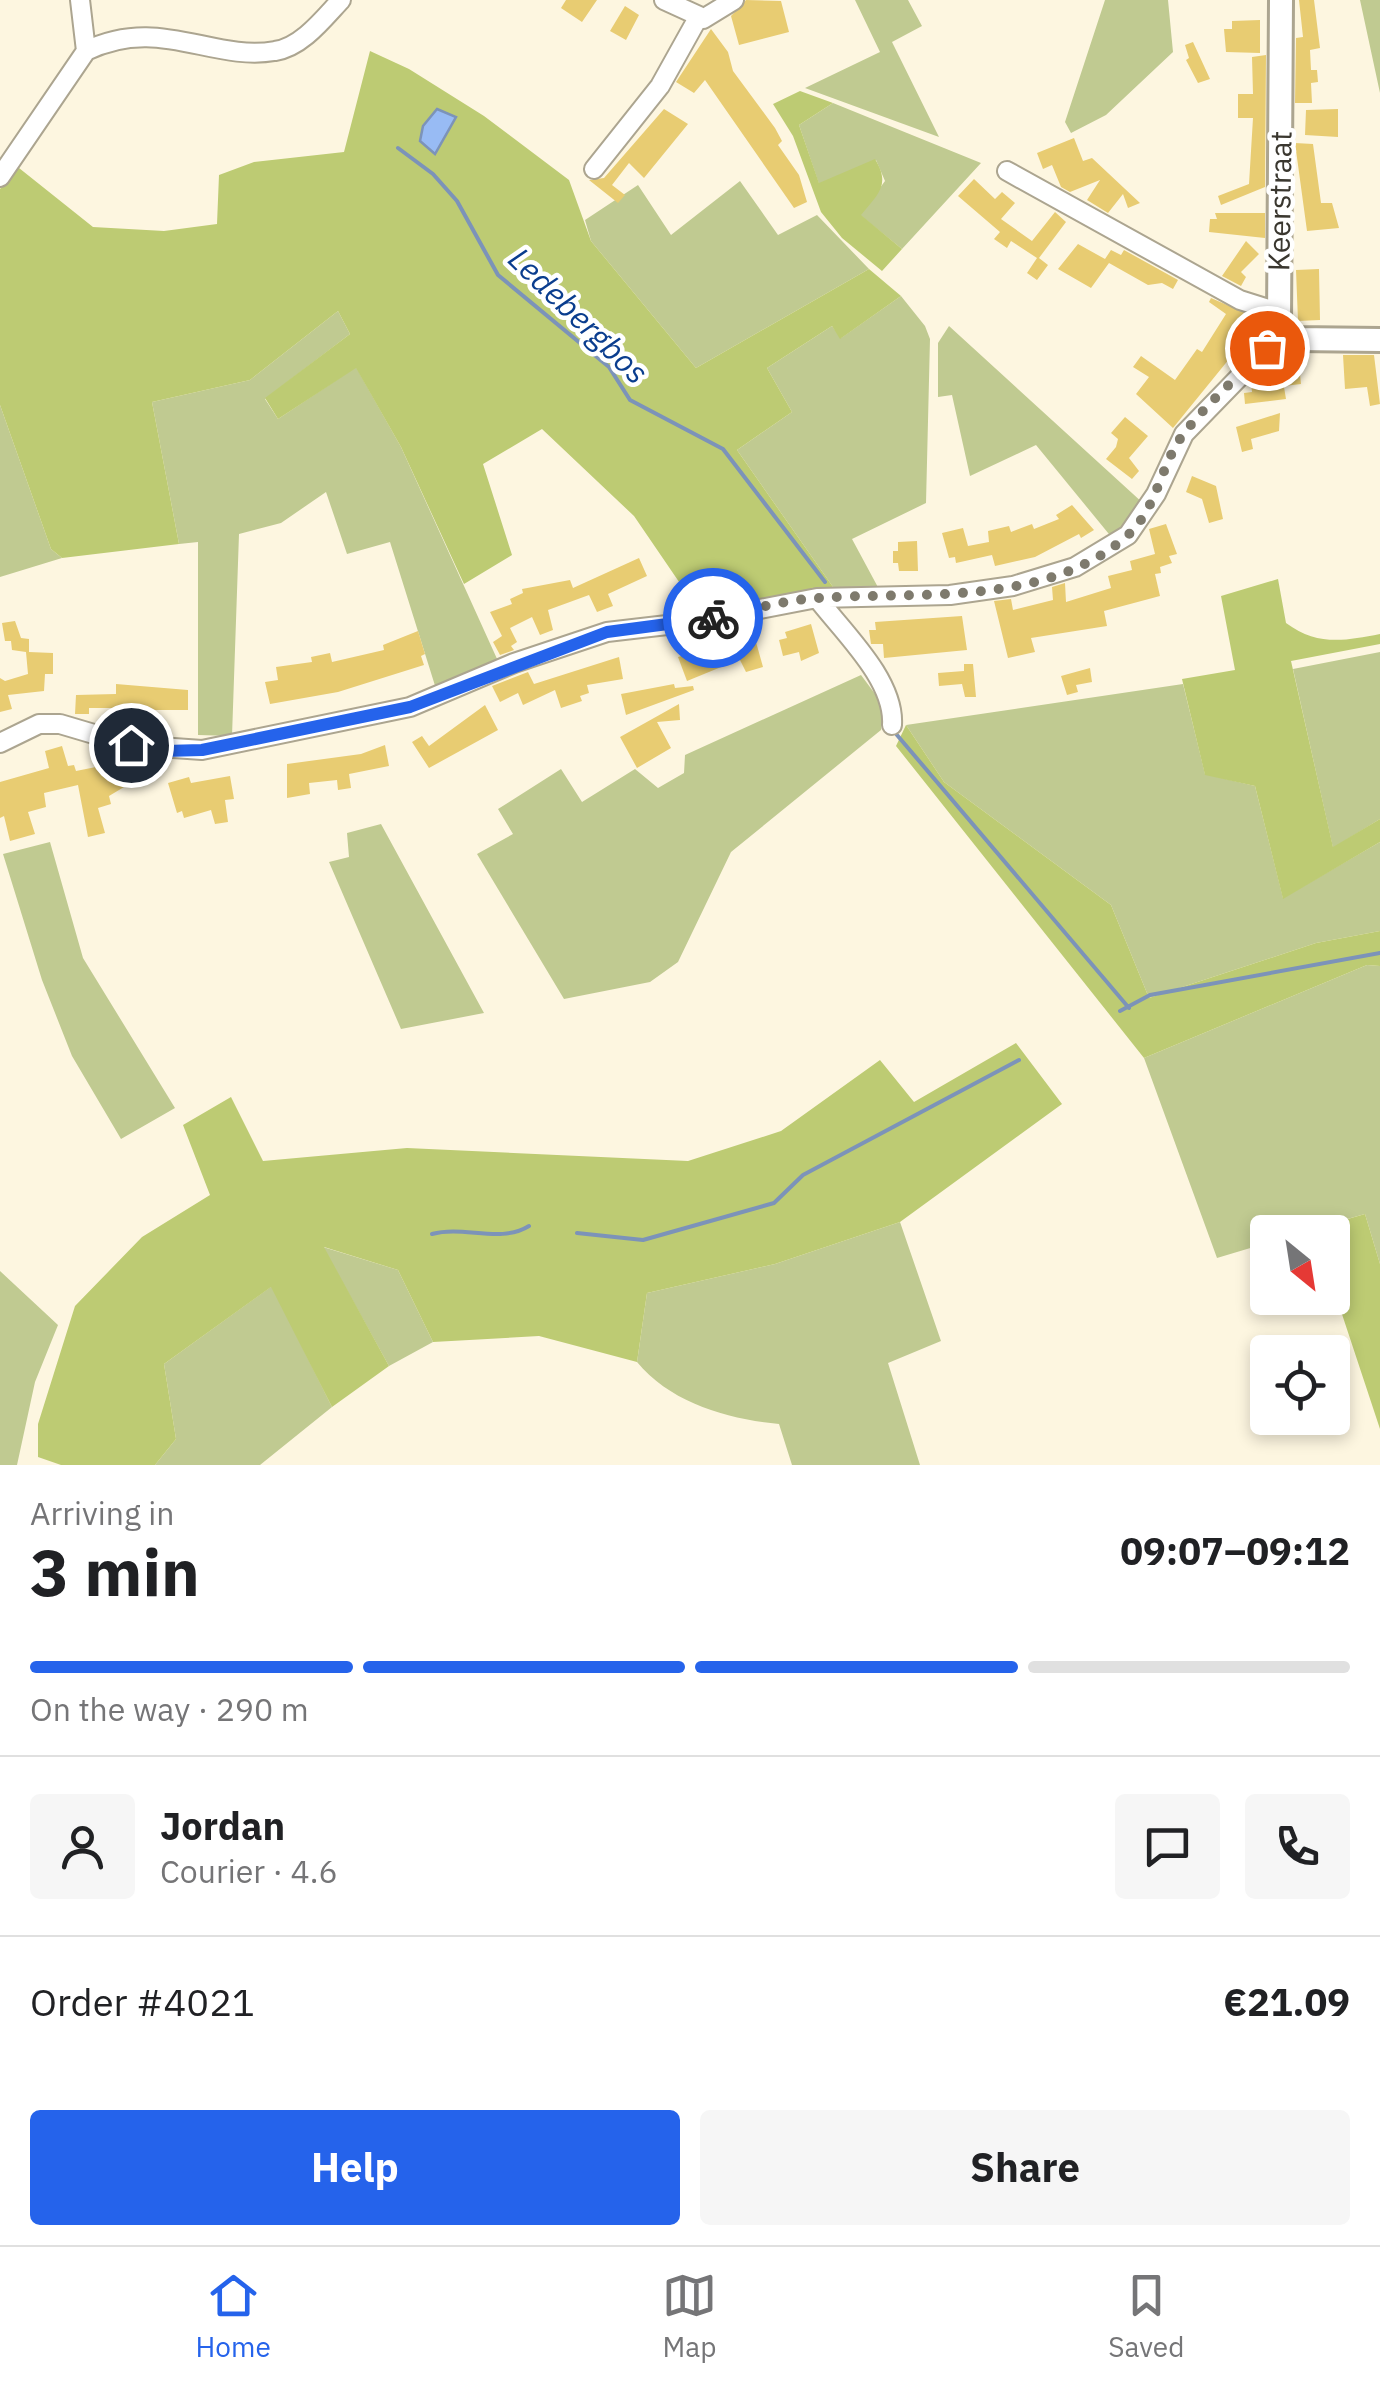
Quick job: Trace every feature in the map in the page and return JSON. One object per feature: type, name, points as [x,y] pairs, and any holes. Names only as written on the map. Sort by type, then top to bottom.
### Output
[{"type":"main road","name":"Keerstraat","points":[[1280,322],[1281,0]]},
{"type":"main road","points":[[1280,322],[1296,339],[1380,340]]},
{"type":"street","points":[[0,177],[86,51],[80,0]]},
{"type":"street","points":[[86,51],[136,38],[168,36],[278,51],[304,38],[341,0]]},
{"type":"street","points":[[594,169],[660,86],[698,16],[664,0]]},
{"type":"street","points":[[703,20],[734,0]]},
{"type":"street","points":[[0,744],[40,724],[60,724],[131,745],[165,751],[202,750],[410,707],[607,632],[693,622],[790,601],[950,594],[1013,586],[1097,556],[1128,535],[1143,517],[1184,434],[1280,322],[1007,171]]},
{"type":"street","points":[[818,598],[885,690],[893,709],[892,725]]},
{"type":"green space","points":[[855,0],[908,0],[922,26],[892,42],[939,137],[805,88],[880,52]]},
{"type":"green space","points":[[1105,0],[1168,0],[1173,52],[1106,115],[1071,133],[1065,122]]},
{"type":"green space","points":[[1360,0],[1380,0],[1380,93]]},
{"type":"green space","points":[[370,51],[409,69],[484,116],[569,180],[591,241],[696,368],[869,269],[901,296],[840,339],[832,326],[767,368],[792,412],[737,450],[833,587],[703,617],[634,516],[542,429],[483,464],[512,555],[464,584],[401,447],[356,368],[278,419],[265,398],[350,334],[338,311],[250,380],[152,402],[179,544],[62,558],[51,549],[0,405],[0,189],[19,168],[93,227],[164,231],[217,224],[219,175],[254,162],[344,152]]},
{"type":"green space","points":[[800,91],[833,103],[799,125],[819,183],[875,159],[880,168],[880,189],[861,215],[902,249],[882,271],[842,238],[821,212],[793,136],[773,104]]},
{"type":"green space","points":[[833,103],[981,163],[902,249],[860,215],[885,181],[876,160],[819,184],[799,125]]},
{"type":"green space","points":[[740,181],[778,235],[817,215],[869,269],[696,368],[591,241],[585,220],[638,185],[671,235]]},
{"type":"green space","points":[[901,296],[925,326],[930,339],[926,503],[852,539],[880,591],[846,592],[833,587],[737,450],[792,412],[767,368],[832,326],[841,338]]},
{"type":"green space","points":[[338,311],[350,334],[265,399],[278,419],[356,367],[401,447],[498,661],[437,692],[390,542],[347,554],[326,492],[281,523],[239,534],[232,736],[198,735],[198,542],[179,544],[152,402],[250,380]]},
{"type":"green space","points":[[949,326],[1144,504],[1113,539],[1036,445],[970,476],[952,395],[938,397],[938,343]]},
{"type":"green space","points":[[0,405],[51,549],[62,558],[0,577]]},
{"type":"green space","points":[[1278,579],[1286,623],[1297,630],[1331,640],[1380,634],[1380,644],[1291,661],[1333,847],[1380,819],[1380,842],[1283,899],[1255,786],[1205,775],[1182,679],[1235,670],[1221,596]]},
{"type":"green space","points":[[1380,652],[1380,819],[1333,848],[1293,669]]},
{"type":"green space","points":[[861,675],[884,706],[881,730],[731,852],[678,962],[650,982],[564,999],[477,854],[513,834],[498,809],[561,769],[582,802],[635,769],[658,788],[684,773],[685,755]]},
{"type":"green space","points":[[1183,684],[1205,774],[1255,786],[1283,898],[1380,842],[1380,931],[1316,943],[1149,998],[1111,905],[944,782],[906,725]]},
{"type":"green space","points":[[906,725],[944,782],[1111,905],[1149,998],[1316,943],[1380,931],[1380,966],[1367,965],[1144,1058],[896,746]]},
{"type":"green space","points":[[381,824],[484,1013],[401,1029],[329,862],[349,857],[347,833]]},
{"type":"green space","points":[[50,842],[83,958],[175,1108],[121,1139],[72,1056],[42,980],[3,854]]},
{"type":"green space","points":[[1367,965],[1380,966],[1380,1264],[1365,1214],[1350,1218],[1350,1215],[1250,1215],[1250,1248],[1217,1258],[1144,1058]]},
{"type":"green space","points":[[1016,1043],[1062,1104],[900,1222],[775,1264],[647,1293],[637,1362],[539,1336],[433,1342],[398,1270],[324,1247],[389,1366],[332,1407],[271,1287],[164,1364],[176,1439],[155,1465],[61,1465],[38,1457],[38,1424],[75,1306],[142,1237],[210,1195],[183,1125],[231,1097],[263,1161],[407,1148],[688,1161],[781,1131],[880,1060],[914,1102]]},
{"type":"green space","points":[[1365,1214],[1380,1264],[1380,1429],[1342,1315],[1350,1315],[1350,1218]]},
{"type":"green space","points":[[900,1222],[941,1341],[888,1363],[920,1465],[792,1465],[779,1424],[701,1406],[666,1388],[637,1362],[647,1293],[775,1264]]},
{"type":"green space","points":[[323,1247],[398,1270],[433,1342],[389,1366]]},
{"type":"green space","points":[[0,1271],[58,1325],[35,1382],[17,1465],[0,1465]]},
{"type":"green space","points":[[272,1286],[332,1407],[260,1465],[155,1465],[176,1439],[164,1364]]},
{"type":"water","points":[[437,109],[456,117],[435,154],[420,141],[423,126]]},
{"type":"building","points":[[566,0],[597,0],[582,22],[561,8]]},
{"type":"building","points":[[746,0],[781,1],[789,32],[739,45],[731,16]]},
{"type":"building","points":[[1299,0],[1314,0],[1320,48],[1310,50],[1311,70],[1317,70],[1318,82],[1311,83],[1312,103],[1295,103],[1296,38],[1303,37]]},
{"type":"building","points":[[625,6],[639,15],[626,40],[610,31]]},
{"type":"building","points":[[1260,20],[1260,53],[1226,52],[1224,29],[1232,29],[1232,21]]},
{"type":"building","points":[[711,29],[728,52],[733,71],[775,128],[782,141],[778,145],[799,175],[807,202],[794,208],[705,80],[694,93],[676,82]]},
{"type":"building","points":[[1193,42],[1210,79],[1198,83],[1186,60],[1189,58],[1185,45]]},
{"type":"building","points":[[1266,55],[1265,187],[1221,205],[1218,196],[1249,184],[1253,118],[1238,118],[1238,94],[1253,94],[1252,57]]},
{"type":"building","points":[[664,109],[688,124],[644,178],[629,163],[612,185],[625,195],[618,203],[589,180],[604,178]]},
{"type":"building","points":[[1338,109],[1338,137],[1305,135],[1306,110]]},
{"type":"building","points":[[1074,138],[1083,161],[1092,158],[1140,203],[1128,208],[1123,194],[1108,213],[1087,200],[1100,180],[1070,192],[1061,187],[1052,165],[1043,169],[1037,153]]},
{"type":"building","points":[[1295,143],[1313,144],[1321,203],[1332,203],[1339,228],[1307,231]]},
{"type":"building","points":[[974,179],[995,199],[1002,192],[1015,203],[1001,219],[1032,241],[1055,212],[1066,222],[1039,258],[1048,265],[1037,280],[1027,273],[1037,258],[1011,241],[1007,248],[994,239],[1000,232],[958,196]]},
{"type":"building","points":[[1215,213],[1265,213],[1265,238],[1209,232],[1210,219],[1217,219]]},
{"type":"building","points":[[1246,241],[1259,254],[1241,272],[1246,277],[1241,286],[1222,276]]},
{"type":"building","points":[[1078,244],[1105,259],[1111,250],[1121,255],[1124,250],[1178,280],[1173,289],[1162,283],[1148,285],[1109,263],[1091,288],[1058,269]]},
{"type":"building","points":[[1319,269],[1320,320],[1298,321],[1296,270]]},
{"type":"building","points":[[1211,298],[1264,321],[1264,325],[1258,340],[1254,344],[1250,340],[1234,353],[1173,428],[1136,394],[1149,377],[1133,367],[1141,356],[1175,380],[1197,349],[1202,352],[1226,314],[1209,302]]},
{"type":"building","points":[[1282,353],[1298,354],[1301,384],[1284,386]]},
{"type":"building","points":[[1343,355],[1374,355],[1380,404],[1370,406],[1367,387],[1345,389]]},
{"type":"building","points":[[1283,381],[1286,399],[1245,404],[1244,393],[1252,392],[1251,384]]},
{"type":"building","points":[[1280,413],[1279,431],[1251,439],[1253,449],[1242,452],[1236,427]]},
{"type":"building","points":[[1125,417],[1148,436],[1129,458],[1139,471],[1132,479],[1106,459],[1118,439],[1111,433]]},
{"type":"building","points":[[1192,476],[1216,486],[1223,519],[1209,523],[1202,499],[1186,492]]},
{"type":"building","points":[[1072,505],[1094,530],[1081,538],[1079,534],[1035,557],[995,566],[992,555],[956,563],[955,557],[949,558],[942,533],[963,528],[968,546],[989,542],[988,531],[1009,526],[1011,532],[1032,524],[1034,529],[1059,519],[1056,515]]},
{"type":"building","points":[[1166,524],[1177,554],[1169,556],[1172,563],[1160,567],[1161,573],[1155,574],[1160,596],[1104,611],[1107,626],[1031,638],[1035,652],[1008,658],[994,601],[1011,599],[1013,610],[1053,600],[1052,587],[1065,583],[1066,602],[1111,588],[1108,576],[1132,570],[1130,561],[1155,554],[1149,529]]},
{"type":"building","points":[[917,541],[918,571],[899,571],[898,563],[893,563],[898,542]]},
{"type":"building","points":[[639,558],[647,576],[608,594],[613,606],[597,612],[589,595],[548,610],[553,630],[540,635],[532,617],[510,628],[517,642],[511,646],[514,650],[500,655],[493,642],[502,636],[490,612],[512,604],[510,599],[523,593],[522,589],[570,580],[573,588]]},
{"type":"building","points":[[962,616],[967,650],[884,658],[883,644],[871,644],[869,630],[876,630],[875,622]]},
{"type":"building","points":[[15,621],[21,638],[29,639],[29,652],[53,653],[53,674],[45,674],[44,691],[8,695],[12,709],[0,712],[0,678],[5,681],[28,674],[26,652],[12,650],[11,641],[5,641],[2,623]]},
{"type":"building","points":[[811,624],[819,653],[801,661],[799,652],[783,656],[779,640],[787,638],[785,632]]},
{"type":"building","points":[[418,631],[424,665],[338,692],[270,704],[265,682],[278,680],[276,667],[312,662],[311,657],[330,653],[332,662],[384,650],[383,645]]},
{"type":"building","points":[[756,642],[763,667],[746,672],[734,648]]},
{"type":"building","points":[[709,648],[711,654],[722,651],[726,665],[687,681],[678,657]]},
{"type":"building","points":[[619,657],[623,679],[587,685],[589,693],[580,696],[582,701],[561,708],[555,690],[523,705],[518,693],[500,702],[492,686],[528,672],[534,684]]},
{"type":"building","points":[[964,664],[973,664],[976,697],[965,697],[962,684],[939,686],[938,673],[964,671]]},
{"type":"building","points":[[1090,668],[1092,682],[1076,685],[1078,692],[1067,695],[1061,676]]},
{"type":"building","points":[[116,684],[188,690],[188,710],[137,710],[136,716],[115,715],[115,708],[89,708],[89,714],[75,714],[76,695],[116,694]]},
{"type":"building","points":[[674,684],[675,688],[693,686],[694,690],[626,715],[621,694]]},
{"type":"building","points":[[679,704],[680,720],[657,722],[671,748],[637,768],[620,737]]},
{"type":"building","points":[[485,705],[498,730],[429,768],[412,742],[422,736],[429,746]]},
{"type":"building","points":[[385,745],[389,766],[349,774],[351,788],[338,790],[337,780],[309,783],[310,794],[287,798],[287,764],[361,754]]},
{"type":"building","points":[[62,746],[68,766],[74,765],[76,771],[116,763],[124,787],[109,796],[111,804],[98,808],[105,833],[88,837],[78,785],[44,793],[46,807],[28,812],[35,834],[10,841],[4,816],[0,818],[0,782],[49,768],[45,751]]},
{"type":"building","points":[[230,776],[234,799],[225,800],[228,822],[215,824],[211,810],[184,818],[182,811],[177,813],[168,783],[189,777],[191,783]]},
{"type":"waterway","name":"Ledebergbos","points":[[398,148],[433,174],[457,201],[498,275],[609,367],[630,400],[723,449],[825,582]]},
{"type":"waterway","name":"Ledebergbos","points":[[897,735],[1129,1008]]},
{"type":"waterway","points":[[1120,1011],[1150,995],[1380,953]]},
{"type":"waterway","points":[[577,1233],[643,1240],[774,1203],[803,1175],[1019,1060]]},
{"type":"waterway","points":[[432,1234],[506,1234],[529,1226]]},
{"type":"way so far","points":[[713,618],[818,598],[950,594],[1013,586],[1075,567],[1128,535],[1156,494],[1184,434],[1267,348]]},
{"type":"route","points":[[131,745],[165,751],[202,750],[410,707],[583,639],[642,626],[713,618]]}]
